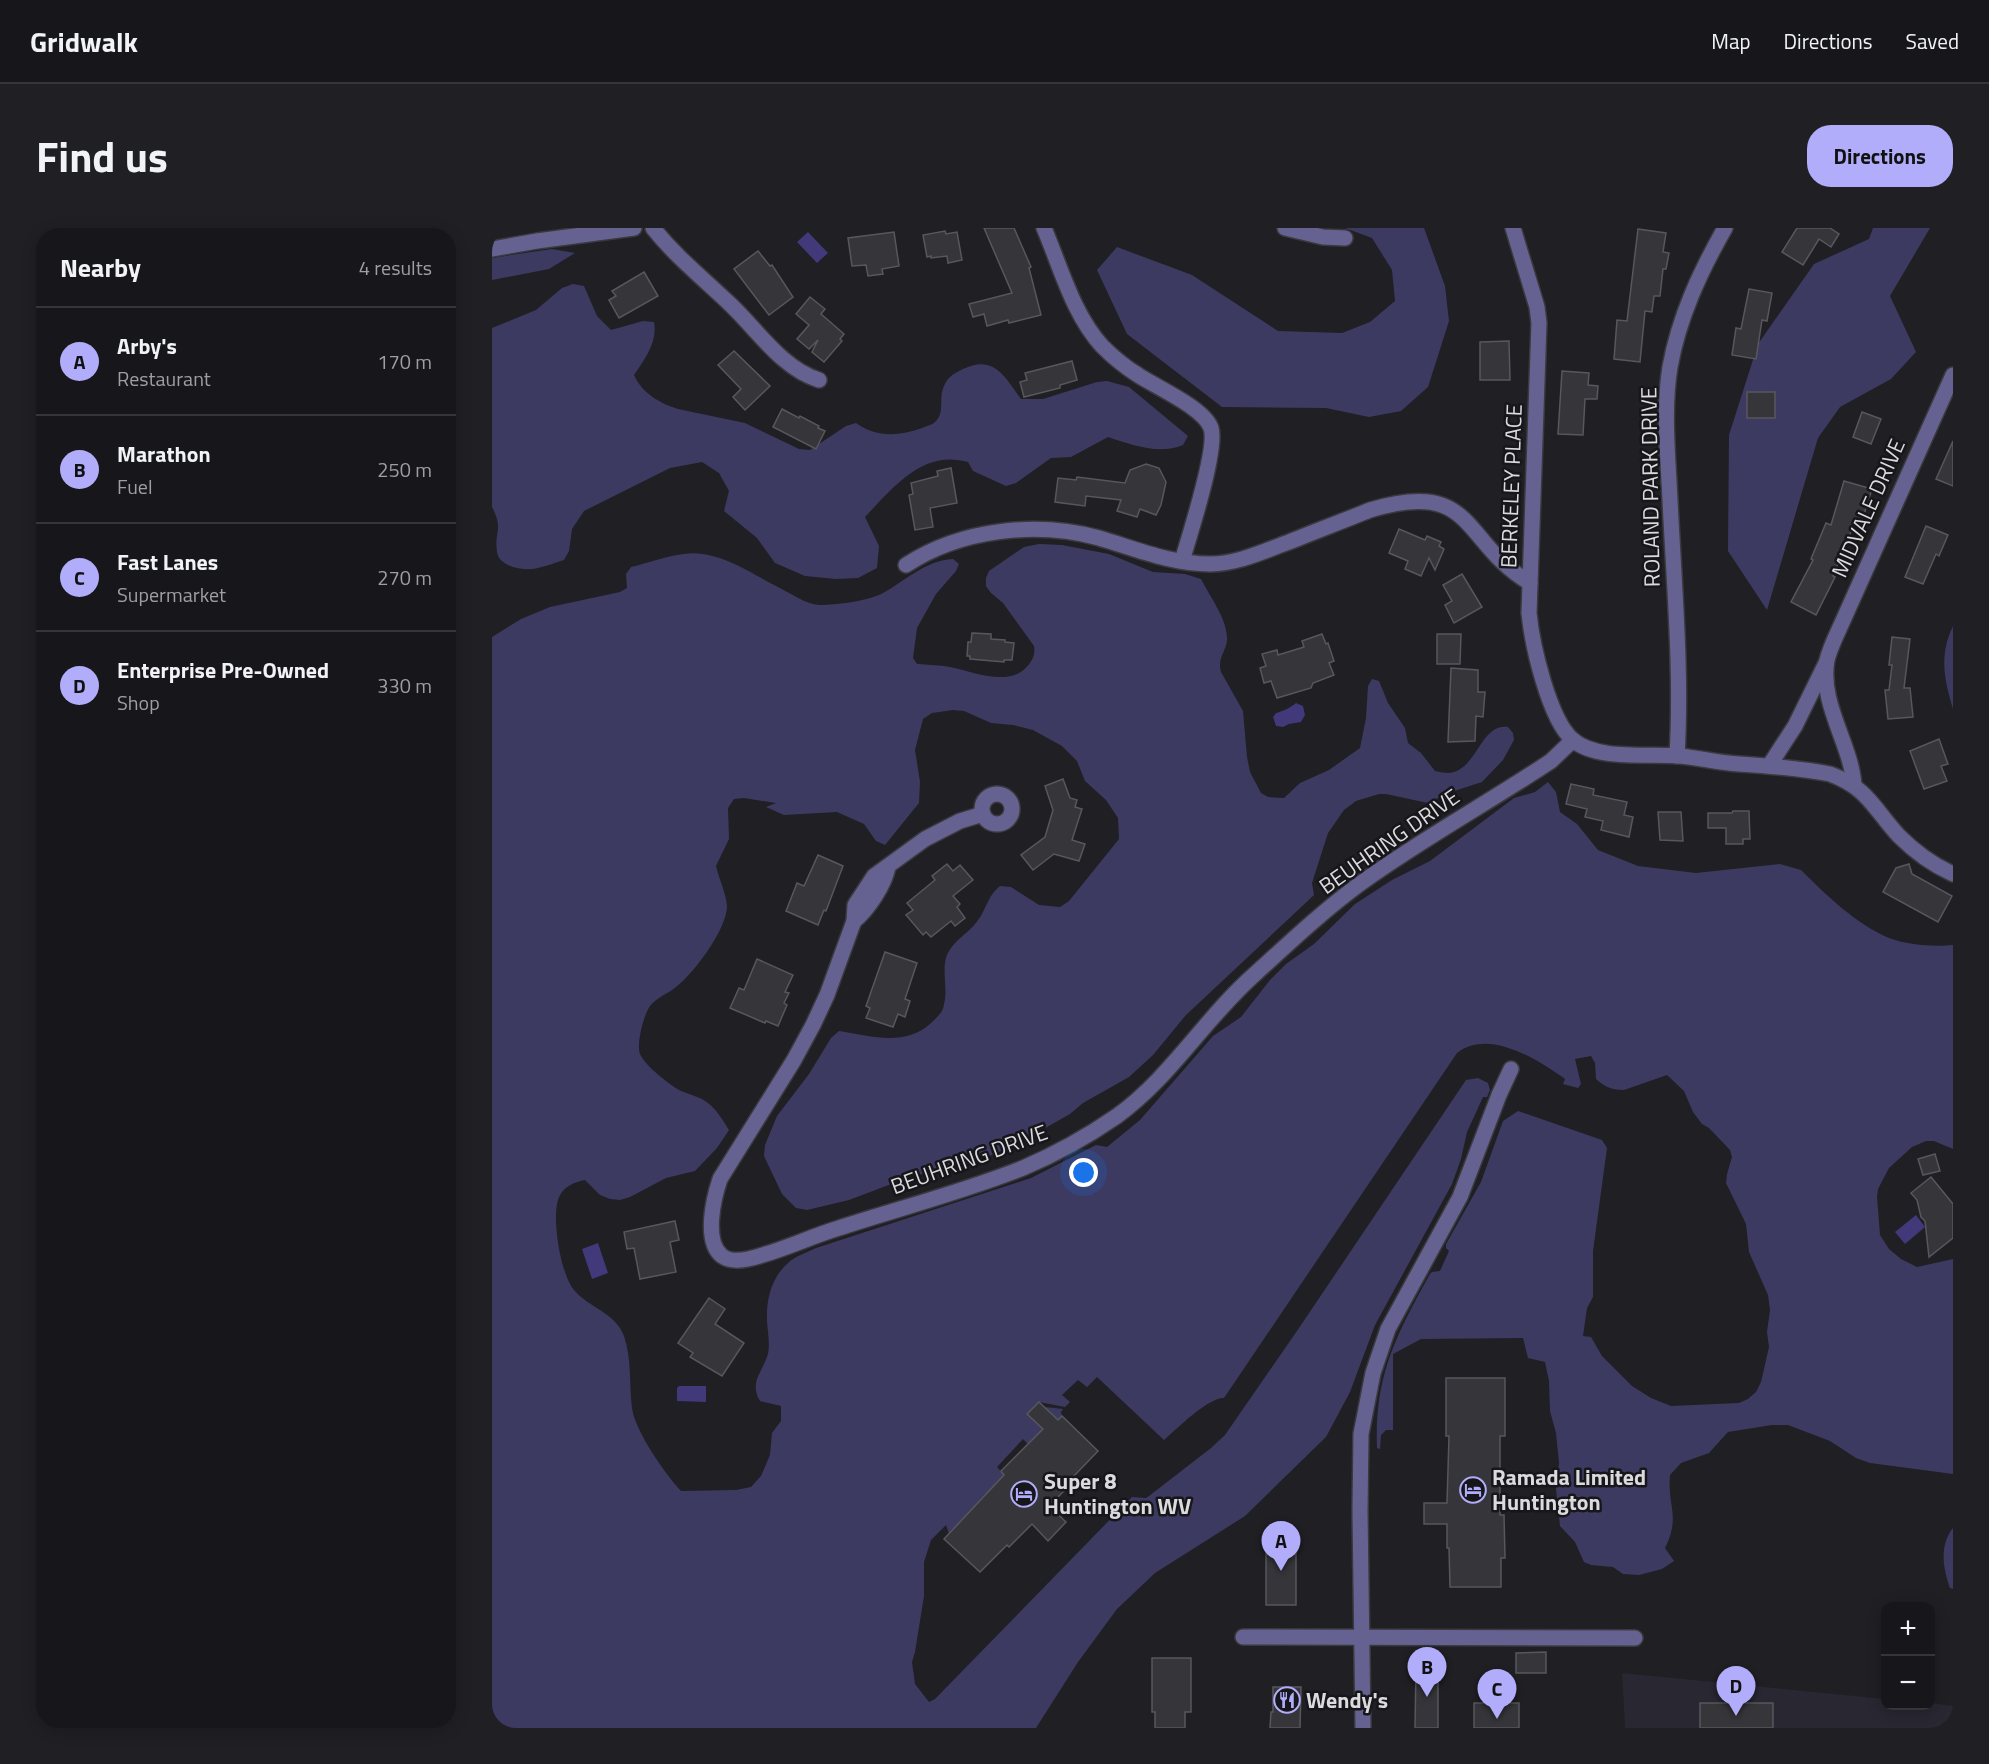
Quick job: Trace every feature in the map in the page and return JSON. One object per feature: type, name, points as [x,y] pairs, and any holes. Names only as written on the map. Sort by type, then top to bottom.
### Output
[{"type":"street","points":[[492,249],[634,228]]},
{"type":"street","points":[[653,228],[671,250],[791,365],[810,378],[819,380]]},
{"type":"street","points":[[1044,228],[1079,313],[1095,338],[1113,357],[1135,374],[1193,409],[1209,423],[1212,430],[1213,440],[1209,464],[1182,561]]},
{"type":"street","points":[[1285,228],[1323,237],[1344,238]]},
{"type":"street","name":"BERKELEY PLACE","points":[[1513,228],[1539,323],[1529,613],[1535,647],[1555,714],[1564,731],[1573,740]]},
{"type":"street","name":"ROLAND PARK DRIVE","points":[[1677,756],[1679,712],[1668,393],[1670,369],[1683,315],[1725,228]]},
{"type":"street","name":"MIDVALE DRIVE","points":[[1768,766],[1784,746],[1827,660],[1953,375]]},
{"type":"street","points":[[906,565],[926,553],[952,543],[998,532],[1036,528],[1074,532],[1182,561],[1212,564],[1234,561],[1377,508],[1401,502],[1431,502],[1457,512],[1467,520],[1510,570],[1530,583]]},
{"type":"street","name":"MIDVALE DRIVE","points":[[1827,660],[1827,686],[1831,706],[1851,766],[1854,786]]},
{"type":"street","points":[[1573,740],[1589,749],[1603,752],[1677,756],[1830,774],[1854,786],[1868,797],[1911,848],[1953,874]]},
{"type":"street","name":"BEUHRING DRIVE","points":[[982,814],[937,833],[911,848],[874,876],[855,905],[854,921],[827,994],[804,1043],[720,1179],[712,1214],[713,1241],[717,1250],[730,1260],[749,1258],[1003,1175],[1050,1156],[1096,1129],[1136,1100],[1174,1063],[1240,987],[1343,897],[1383,868],[1542,767],[1573,740]]},
{"type":"street","points":[[1363,1728],[1361,1434],[1373,1373],[1388,1329],[1460,1197],[1511,1069]]},
{"type":"street","points":[[1243,1637],[1635,1638]]},
{"type":"shaded area","points":[[1345,228],[1424,228],[1445,286],[1449,321],[1428,387],[1401,411],[1369,417],[1326,408],[1222,407],[1127,334],[1097,270],[1117,247],[1192,275],[1278,331],[1342,333],[1370,322],[1395,301],[1392,270],[1372,238]]},
{"type":"shaded area","points":[[1873,228],[1930,228],[1890,296],[1916,352],[1891,379],[1840,407],[1818,438],[1767,610],[1728,551],[1729,435],[1758,344],[1814,264],[1869,239]]},
{"type":"shaded area","points":[[808,232],[828,253],[817,263],[797,242]]},
{"type":"shaded area","points":[[552,249],[575,253],[549,269],[492,280],[492,258]]},
{"type":"shaded area","points":[[573,284],[584,286],[597,316],[611,330],[643,321],[654,322],[652,343],[634,375],[652,396],[678,409],[745,423],[799,449],[810,450],[846,426],[856,423],[872,431],[888,434],[905,433],[931,425],[940,415],[942,392],[950,378],[963,369],[983,364],[998,370],[1021,399],[1043,399],[1097,382],[1107,381],[1129,387],[1188,436],[1183,445],[1165,449],[1146,448],[1108,437],[1071,457],[1051,458],[1016,483],[1006,486],[973,471],[968,462],[952,459],[936,461],[923,466],[898,483],[865,517],[879,546],[877,568],[858,578],[836,579],[805,576],[775,563],[757,538],[724,511],[729,491],[719,473],[702,462],[670,468],[584,511],[572,529],[569,551],[564,560],[536,568],[516,568],[502,561],[497,552],[498,526],[492,507],[492,328],[536,310],[562,288]]},
{"type":"shaded area","points":[[1039,544],[1062,545],[1109,554],[1153,572],[1185,574],[1201,579],[1218,609],[1227,632],[1220,667],[1243,711],[1250,772],[1261,793],[1268,797],[1284,798],[1300,783],[1329,770],[1360,748],[1366,718],[1368,686],[1372,679],[1379,681],[1388,703],[1405,728],[1408,743],[1421,753],[1435,771],[1449,773],[1459,770],[1467,764],[1491,732],[1499,728],[1508,727],[1513,733],[1514,740],[1503,760],[1482,782],[1448,793],[1428,803],[1379,794],[1356,801],[1344,810],[1328,833],[1312,883],[1314,895],[1186,1015],[1153,1055],[1129,1077],[1015,1145],[987,1157],[907,1178],[849,1200],[807,1210],[796,1208],[782,1194],[764,1156],[765,1145],[777,1116],[809,1074],[831,1038],[839,1031],[875,1037],[899,1037],[910,1035],[931,1023],[943,1007],[945,964],[948,952],[979,919],[996,890],[1000,886],[1011,887],[1039,905],[1060,907],[1069,901],[1119,839],[1118,818],[1106,800],[1085,781],[1077,761],[1062,746],[1033,730],[991,723],[964,711],[953,710],[932,713],[923,719],[915,750],[920,782],[919,803],[885,845],[876,841],[864,824],[837,812],[784,815],[766,807],[776,803],[744,798],[734,799],[728,808],[729,839],[716,866],[727,906],[726,916],[716,938],[692,972],[650,1006],[643,1022],[639,1043],[640,1054],[652,1069],[681,1091],[711,1105],[729,1130],[717,1148],[695,1171],[666,1178],[630,1197],[620,1200],[610,1199],[600,1195],[585,1180],[570,1185],[559,1197],[556,1217],[558,1244],[569,1282],[580,1296],[608,1316],[620,1328],[628,1354],[634,1417],[652,1452],[681,1491],[736,1490],[751,1487],[761,1476],[770,1455],[772,1433],[781,1421],[781,1406],[760,1401],[756,1383],[769,1350],[767,1314],[771,1290],[777,1275],[791,1261],[816,1248],[1031,1178],[1096,1145],[1107,1147],[1140,1120],[1213,1036],[1241,1017],[1270,980],[1286,964],[1314,944],[1355,904],[1392,880],[1430,861],[1514,798],[1535,792],[1548,782],[1556,792],[1560,812],[1577,824],[1598,850],[1638,866],[1696,873],[1780,864],[1801,870],[1853,917],[1889,938],[1921,945],[1953,945],[1953,1149],[1934,1141],[1926,1141],[1912,1147],[1889,1168],[1878,1189],[1877,1197],[1880,1235],[1889,1249],[1901,1259],[1917,1267],[1953,1259],[1953,1474],[1870,1463],[1856,1458],[1830,1441],[1788,1425],[1772,1425],[1728,1432],[1709,1453],[1681,1463],[1670,1475],[1673,1519],[1670,1537],[1665,1548],[1674,1561],[1662,1569],[1639,1575],[1623,1574],[1613,1567],[1591,1565],[1584,1562],[1575,1542],[1560,1526],[1556,1489],[1559,1463],[1556,1433],[1550,1411],[1549,1381],[1545,1362],[1528,1358],[1523,1338],[1421,1339],[1393,1354],[1393,1430],[1386,1430],[1381,1435],[1380,1449],[1377,1448],[1379,1399],[1383,1378],[1397,1337],[1430,1274],[1440,1271],[1449,1251],[1446,1244],[1481,1182],[1503,1121],[1518,1111],[1602,1140],[1607,1148],[1593,1251],[1593,1297],[1587,1308],[1583,1336],[1591,1337],[1602,1356],[1632,1386],[1651,1398],[1671,1406],[1739,1403],[1756,1392],[1761,1382],[1769,1347],[1767,1332],[1770,1310],[1768,1295],[1749,1252],[1746,1224],[1726,1183],[1732,1157],[1730,1150],[1709,1128],[1702,1124],[1693,1112],[1684,1091],[1667,1075],[1624,1090],[1609,1088],[1596,1079],[1595,1063],[1591,1056],[1575,1059],[1581,1084],[1578,1088],[1563,1084],[1565,1079],[1527,1055],[1512,1049],[1483,1044],[1469,1046],[1457,1053],[1224,1398],[1217,1399],[1201,1408],[1164,1440],[1097,1377],[1087,1387],[1078,1380],[1062,1395],[1070,1402],[1065,1407],[1039,1402],[1027,1414],[1048,1411],[1045,1407],[1063,1409],[1062,1416],[1035,1443],[1028,1444],[1023,1439],[997,1467],[1004,1475],[949,1534],[946,1525],[931,1540],[924,1562],[924,1596],[912,1662],[915,1684],[929,1702],[935,1699],[1132,1497],[1146,1498],[1149,1496],[1225,1435],[1466,1080],[1478,1078],[1488,1083],[1490,1090],[1487,1097],[1483,1097],[1467,1132],[1452,1184],[1375,1325],[1350,1392],[1326,1437],[1245,1516],[1155,1573],[1117,1609],[1078,1662],[1036,1728],[492,1728],[492,637],[521,619],[550,607],[620,592],[627,588],[626,574],[631,567],[677,555],[696,553],[733,563],[804,601],[820,605],[852,602],[877,596],[925,567],[953,559],[959,564],[956,571],[936,594],[917,628],[913,658],[917,664],[946,666],[982,675],[1003,677],[1022,671],[1030,663],[1034,646],[1003,603],[986,586],[986,578],[989,571],[1024,547]]},
{"type":"shaded area","points":[[1953,626],[1953,709],[1947,687],[1944,657]]},
{"type":"shaded area","points":[[1296,703],[1303,706],[1305,715],[1301,722],[1283,727],[1276,726],[1273,717],[1276,713]]},
{"type":"shaded area","points":[[1916,1215],[1925,1227],[1905,1244],[1895,1232]]},
{"type":"shaded area","points":[[598,1243],[608,1273],[592,1279],[582,1249]]},
{"type":"shaded area","points":[[679,1386],[706,1386],[706,1402],[677,1401]]},
{"type":"shaded area","points":[[1953,1528],[1953,1589],[1950,1588],[1944,1565],[1944,1549]]},
{"type":"shaded area","points":[[1622,1673],[1881,1699],[1881,1710],[1935,1710],[1935,1704],[1953,1706],[1953,1728],[1625,1728]]},
{"type":"building","points":[[984,228],[1014,228],[1031,267],[1029,268],[1041,315],[987,326],[984,314],[973,317],[969,304],[1012,293]]},
{"type":"building","points":[[1797,228],[1830,228],[1839,234],[1831,247],[1819,239],[1803,265],[1782,252]]},
{"type":"building","points":[[1638,229],[1666,233],[1663,252],[1669,253],[1666,269],[1663,269],[1660,296],[1654,296],[1652,312],[1645,311],[1640,362],[1614,359],[1617,320],[1627,321]]},
{"type":"building","points":[[945,231],[946,234],[957,232],[962,260],[948,263],[947,256],[927,257],[923,235]]},
{"type":"building","points":[[894,232],[899,266],[882,269],[883,274],[868,276],[866,265],[852,266],[848,238]]},
{"type":"building","points":[[758,251],[770,266],[772,265],[793,297],[769,315],[734,269]]},
{"type":"building","points":[[644,272],[658,296],[619,318],[609,300],[616,296],[612,291]]},
{"type":"building","points":[[1749,289],[1772,293],[1767,321],[1762,320],[1756,359],[1732,355],[1736,328],[1741,329]]},
{"type":"building","points":[[810,297],[825,309],[821,314],[844,334],[840,339],[842,341],[824,362],[812,352],[818,340],[809,349],[797,339],[809,325],[796,314]]},
{"type":"building","points":[[1509,341],[1510,380],[1480,380],[1480,342]]},
{"type":"building","points":[[734,351],[770,386],[745,410],[733,397],[741,389],[718,365]]},
{"type":"building","points":[[1072,361],[1077,380],[1060,385],[1060,388],[1024,397],[1020,382],[1027,380],[1025,373]]},
{"type":"building","points":[[1562,371],[1589,373],[1588,385],[1598,386],[1597,399],[1585,399],[1583,435],[1558,434]]},
{"type":"building","points":[[1747,392],[1775,392],[1775,418],[1747,418]]},
{"type":"building","points":[[782,409],[799,418],[800,416],[825,431],[816,449],[773,427]]},
{"type":"building","points":[[1862,412],[1881,419],[1871,444],[1853,437]]},
{"type":"building","points":[[1953,441],[1953,486],[1936,479]]},
{"type":"building","points":[[1146,464],[1159,468],[1166,482],[1161,505],[1156,515],[1140,509],[1137,517],[1117,511],[1121,500],[1086,496],[1085,506],[1055,502],[1058,478],[1076,480],[1077,477],[1125,483],[1130,470]]},
{"type":"building","points":[[951,468],[957,503],[930,508],[933,527],[915,530],[909,495],[913,494],[911,483],[938,476],[937,471]]},
{"type":"building","points":[[1844,481],[1872,489],[1861,524],[1855,522],[1833,576],[1835,577],[1816,615],[1791,602],[1813,560],[1811,559],[1826,523],[1831,525]]},
{"type":"building","points":[[1926,526],[1948,535],[1939,556],[1936,554],[1923,584],[1905,577]]},
{"type":"building","points":[[1399,529],[1425,540],[1427,536],[1441,542],[1439,546],[1444,549],[1435,570],[1429,558],[1421,576],[1405,569],[1408,561],[1389,553]]},
{"type":"building","points":[[1462,574],[1482,607],[1454,623],[1445,605],[1452,601],[1443,585]]},
{"type":"building","points":[[972,633],[991,634],[991,639],[1014,643],[1012,660],[1004,660],[1004,662],[970,659],[970,656],[967,656],[968,642],[971,642]]},
{"type":"building","points":[[1322,634],[1326,644],[1328,643],[1334,661],[1329,663],[1334,675],[1313,683],[1311,688],[1277,698],[1271,681],[1264,683],[1260,668],[1266,666],[1262,654],[1277,650],[1278,655],[1304,647],[1302,641]]},
{"type":"building","points":[[1437,634],[1461,634],[1460,664],[1437,664]]},
{"type":"building","points":[[1892,637],[1910,639],[1904,688],[1910,688],[1913,717],[1888,719],[1885,690],[1889,690]]},
{"type":"building","points":[[1451,668],[1478,670],[1478,692],[1485,692],[1483,717],[1476,716],[1475,741],[1448,742]]},
{"type":"building","points":[[1939,739],[1948,764],[1941,766],[1947,781],[1924,789],[1910,751]]},
{"type":"building","points":[[1063,779],[1070,798],[1077,800],[1075,807],[1082,809],[1072,840],[1085,844],[1079,861],[1054,854],[1033,870],[1021,855],[1045,837],[1053,810],[1045,786]]},
{"type":"building","points":[[1571,784],[1594,789],[1593,795],[1627,802],[1624,815],[1633,817],[1629,837],[1601,830],[1603,821],[1585,817],[1587,809],[1566,804]]},
{"type":"building","points":[[1733,811],[1749,811],[1750,839],[1743,839],[1743,844],[1726,844],[1726,828],[1708,828],[1708,813],[1732,813]]},
{"type":"building","points":[[1658,812],[1681,812],[1683,841],[1660,840]]},
{"type":"building","points":[[818,855],[843,866],[826,911],[824,910],[818,925],[786,911],[797,883],[804,886]]},
{"type":"building","points":[[947,864],[953,871],[960,865],[973,880],[953,896],[960,904],[957,907],[965,918],[955,926],[951,921],[931,937],[926,932],[923,935],[906,915],[913,910],[907,903],[935,880],[932,876]]},
{"type":"building","points":[[1909,864],[1912,874],[1952,896],[1938,922],[1883,892],[1896,868]]},
{"type":"building","points":[[885,952],[917,963],[905,999],[910,1001],[905,1017],[898,1014],[893,1027],[866,1018],[870,1008],[866,1006]]},
{"type":"building","points":[[757,959],[793,975],[785,992],[789,993],[784,1003],[787,1005],[778,1026],[730,1008],[739,988],[744,990]]},
{"type":"building","points":[[1935,1154],[1940,1171],[1923,1175],[1918,1159]]},
{"type":"building","points":[[1931,1177],[1953,1204],[1953,1238],[1929,1257],[1925,1221],[1921,1217],[1917,1200],[1911,1193]]},
{"type":"building","points":[[675,1221],[679,1240],[670,1242],[676,1272],[640,1279],[634,1248],[627,1249],[624,1232]]},
{"type":"building","points":[[709,1298],[725,1309],[715,1324],[744,1343],[722,1376],[690,1357],[693,1353],[678,1343]]},
{"type":"building","name":"Ramada Limited Huntington","points":[[1446,1378],[1505,1378],[1505,1436],[1500,1436],[1500,1515],[1504,1515],[1505,1558],[1501,1558],[1501,1587],[1450,1587],[1447,1524],[1424,1524],[1424,1503],[1447,1503],[1449,1436],[1446,1436]]},
{"type":"building","name":"Super 8 Huntington WV","points":[[1039,1402],[1058,1420],[1062,1416],[1098,1451],[1071,1479],[1073,1482],[1049,1506],[1066,1522],[1048,1541],[1032,1524],[980,1572],[944,1539],[1004,1475],[1001,1471],[1043,1429],[1027,1414]]},
{"type":"building","points":[[1296,1536],[1296,1605],[1266,1605],[1266,1537]]},
{"type":"building","points":[[1546,1652],[1546,1673],[1516,1673],[1516,1653]]},
{"type":"building","points":[[1152,1658],[1191,1658],[1191,1712],[1185,1712],[1185,1728],[1155,1728],[1155,1712],[1152,1712]]},
{"type":"building","points":[[1416,1666],[1438,1666],[1438,1728],[1415,1728]]},
{"type":"building","name":"Wendy's","points":[[1273,1687],[1301,1687],[1300,1728],[1270,1728],[1271,1712],[1273,1712]]},
{"type":"building","points":[[1474,1703],[1519,1703],[1519,1728],[1474,1728]]},
{"type":"building","points":[[1700,1703],[1773,1703],[1773,1728],[1700,1728]]},
{"type":"place","name":"Ramada Limited Huntington","points":[[1473,1490]]},
{"type":"place","name":"Super 8 Huntington WV","points":[[1024,1494]]},
{"type":"place","name":"Arby's","points":[[1281,1571]]},
{"type":"place","name":"Marathon","points":[[1427,1697]]},
{"type":"place","name":"Wendy's","points":[[1287,1700]]},
{"type":"place","name":"Enterprise Pre-Owned","points":[[1736,1716]]},
{"type":"place","name":"Fast Lanes","points":[[1497,1719]]}]
